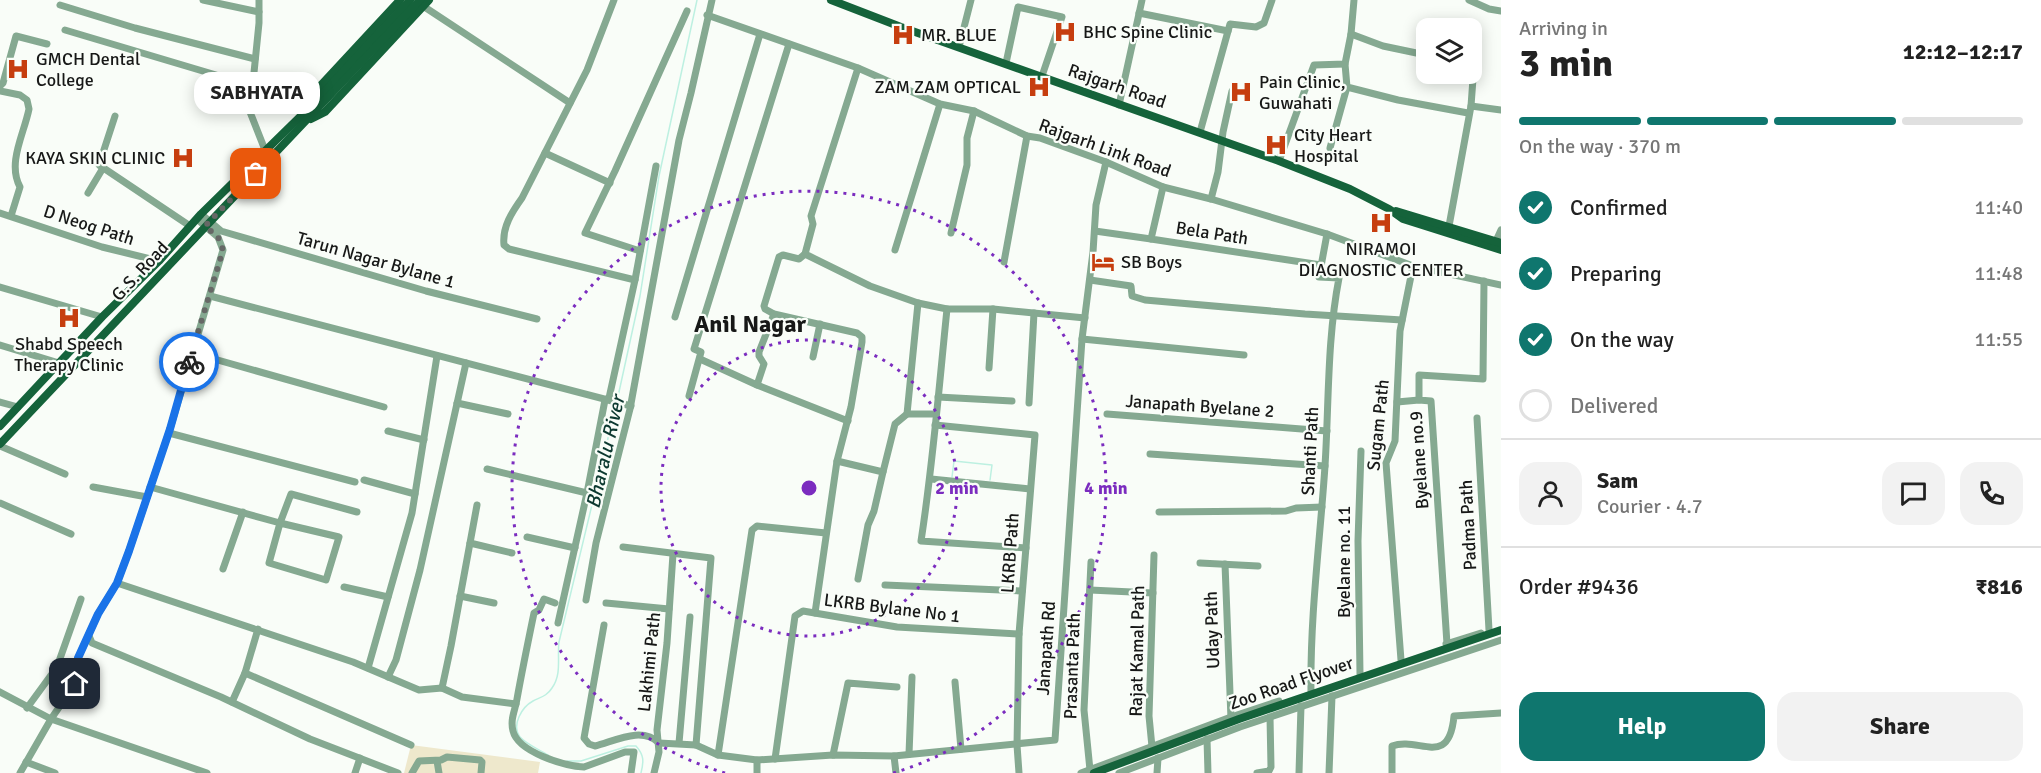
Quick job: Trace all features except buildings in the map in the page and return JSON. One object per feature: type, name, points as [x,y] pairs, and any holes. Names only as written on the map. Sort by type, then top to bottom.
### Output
[{"type":"main road","points":[[303,119],[310,97],[399,0]]},
{"type":"main road","points":[[0,426],[102,317],[265,150],[303,119],[410,0]]},
{"type":"main road","name":"Rajgarh Road","points":[[831,0],[1279,161],[1350,189],[1389,209],[1403,219],[1501,250]]},
{"type":"main road","points":[[303,119],[325,112],[424,2]]},
{"type":"main road","points":[[316,105],[424,2]]},
{"type":"main road","name":"G.S. Road","points":[[0,445],[303,119]]},
{"type":"main road","name":"Rajgarh Road","points":[[1389,209],[1499,242]]},
{"type":"main road","name":"Zoo Road Flyover","points":[[1092,771],[1501,628]]},
{"type":"main road","name":"Zoo Road Flyover","points":[[1108,773],[1306,700],[1501,638]]},
{"type":"street","points":[[203,0],[259,12]]},
{"type":"street","points":[[259,0],[250,112],[265,150]]},
{"type":"street","points":[[614,0],[596,49],[545,153],[506,225],[504,245],[508,249],[635,280]]},
{"type":"street","points":[[586,600],[596,543],[631,406],[679,140],[712,0]]},
{"type":"street","points":[[959,47],[971,0]]},
{"type":"street","points":[[1119,105],[1142,0]]},
{"type":"street","points":[[1200,132],[1230,24],[1256,27],[1264,23],[1272,0]]},
{"type":"street","points":[[1330,148],[1347,87],[1345,64],[1354,0]]},
{"type":"street","points":[[1469,0],[1489,9],[1499,10],[1495,0]]},
{"type":"street","points":[[424,2],[570,103]]},
{"type":"street","points":[[60,5],[135,28],[255,59]]},
{"type":"street","points":[[1006,63],[1018,7],[1062,17],[1042,76]]},
{"type":"street","points":[[640,251],[585,233],[687,12]]},
{"type":"street","points":[[1139,13],[1228,31]]},
{"type":"street","name":"Rajgarh Link Road","points":[[707,15],[858,68],[940,104],[974,111],[1027,136],[1040,138],[1106,162],[1163,187],[1328,234],[1413,266],[1501,285]]},
{"type":"street","points":[[66,30],[253,86]]},
{"type":"street","points":[[675,317],[760,34]]},
{"type":"street","points":[[1351,34],[1383,46],[1416,53]]},
{"type":"street","points":[[0,86],[3,83],[16,36],[47,44]]},
{"type":"street","points":[[689,396],[701,352],[694,349],[789,44]]},
{"type":"street","points":[[1279,161],[1314,65],[1345,64]]},
{"type":"street","points":[[815,613],[837,460],[848,421],[862,337],[857,333],[774,314],[764,306],[779,257],[783,255],[800,259],[805,254],[813,224],[811,216],[858,68]]},
{"type":"street","points":[[1449,226],[1462,161],[1472,84]]},
{"type":"street","points":[[1347,87],[1398,100],[1470,109],[1501,110]]},
{"type":"street","points":[[0,91],[20,95],[27,100],[29,109],[14,166],[20,187],[11,216]]},
{"type":"street","points":[[1211,199],[1217,179],[1223,132],[1232,91]]},
{"type":"street","points":[[895,250],[940,104]]},
{"type":"street","points":[[951,233],[967,165],[967,138],[974,111]]},
{"type":"street","points":[[20,773],[51,719],[75,684],[78,658],[98,614],[117,583],[169,433],[223,250],[218,237],[207,224],[99,165],[115,116]]},
{"type":"street","points":[[1004,262],[1027,136]]},
{"type":"street","points":[[545,153],[609,183]]},
{"type":"street","name":"Janapath Rd","points":[[604,625],[584,738],[588,744],[595,746],[639,735],[652,737],[659,743],[696,745],[718,755],[775,759],[833,755],[931,754],[1055,740],[1082,339],[1090,280],[1096,205],[1106,162]]},
{"type":"street","points":[[558,623],[605,400],[609,398],[635,280],[656,166]]},
{"type":"street","points":[[88,192],[103,168]]},
{"type":"street","name":"Bela Path","points":[[1163,187],[1151,239],[1321,265]]},
{"type":"street","name":"D Neog Path","points":[[0,213],[102,247],[159,261]]},
{"type":"street","name":"Tarun Nagar Bylane 1","points":[[207,224],[233,235],[414,288],[537,320]]},
{"type":"street","points":[[1499,242],[1501,230]]},
{"type":"street","points":[[1095,231],[1151,239]]},
{"type":"street","points":[[1321,265],[1328,234]]},
{"type":"street","points":[[805,254],[870,286],[918,303],[947,309],[993,309],[1085,318]]},
{"type":"street","name":"Shanti Path","points":[[1311,691],[1311,639],[1325,466],[1332,315],[1339,278],[1319,277],[1321,265]]},
{"type":"street","name":"Sugam Path","points":[[1401,660],[1386,463],[1395,441],[1402,320],[1413,266]]},
{"type":"street","points":[[1090,280],[1131,286],[1132,296],[1144,300],[1402,320]]},
{"type":"street","name":"Byelane no.9","points":[[1447,644],[1431,400],[1419,400],[1419,375],[1483,379],[1484,282]]},
{"type":"street","points":[[0,287],[102,317]]},
{"type":"street","points":[[210,296],[631,406]]},
{"type":"street","points":[[907,414],[918,303]]},
{"type":"street","points":[[947,309],[935,414],[931,479],[921,541],[1026,548]]},
{"type":"street","points":[[989,368],[993,309]]},
{"type":"street","points":[[1029,403],[1034,313]]},
{"type":"street","points":[[757,386],[764,364],[759,352],[774,314]]},
{"type":"street","points":[[813,357],[820,324]]},
{"type":"street","points":[[1082,339],[1244,355]]},
{"type":"street","points":[[0,345],[59,363]]},
{"type":"street","points":[[193,352],[384,407]]},
{"type":"street","points":[[368,668],[415,494],[437,356]]},
{"type":"street","points":[[700,359],[757,386],[848,421]]},
{"type":"street","points":[[388,677],[396,660],[420,570],[466,363]]},
{"type":"street","points":[[938,398],[1012,401]]},
{"type":"street","points":[[1397,402],[1419,400]]},
{"type":"street","points":[[0,402],[18,407]]},
{"type":"street","points":[[458,403],[508,414]]},
{"type":"street","points":[[858,579],[868,525],[874,511],[895,424],[907,414],[935,414]]},
{"type":"street","name":"Janapath Byelane 2","points":[[1107,414],[1327,431]]},
{"type":"street","name":"Padma Path","points":[[1477,418],[1489,630]]},
{"type":"street","name":"LKRB Path","points":[[935,425],[1035,435],[1019,634],[1017,745],[1019,773]]},
{"type":"street","points":[[388,431],[424,440]]},
{"type":"street","points":[[169,433],[355,482]]},
{"type":"street","points":[[0,445],[65,474]]},
{"type":"street","name":"Byelane no. 11","points":[[1360,674],[1358,541],[1361,451]]},
{"type":"street","points":[[1150,454],[1325,466]]},
{"type":"street","points":[[837,460],[883,472]]},
{"type":"street","points":[[487,469],[587,493]]},
{"type":"street","points":[[931,479],[1030,489]]},
{"type":"street","points":[[364,480],[415,494]]},
{"type":"street","points":[[93,487],[147,497]]},
{"type":"street","points":[[150,487],[280,523],[339,537],[326,580],[269,563],[280,523],[291,494],[357,512]]},
{"type":"street","points":[[0,503],[71,534]]},
{"type":"street","points":[[441,688],[452,646],[477,505]]},
{"type":"street","points":[[1159,512],[1286,511],[1296,508],[1322,507]]},
{"type":"street","points":[[223,569],[243,512]]},
{"type":"street","points":[[718,755],[752,530],[758,526],[826,533]]},
{"type":"street","points":[[527,537],[575,548]]},
{"type":"street","points":[[470,543],[512,553]]},
{"type":"street","points":[[623,547],[711,558],[696,745]]},
{"type":"street","name":"Lakhimi Path","points":[[654,773],[659,743],[657,730],[673,554]]},
{"type":"street","name":"Rajat Kamal Path","points":[[1152,747],[1149,716],[1154,555]]},
{"type":"street","name":"Prasanta Path","points":[[1091,562],[1084,710],[1092,771]]},
{"type":"street","points":[[1200,563],[1258,566]]},
{"type":"street","name":"Uday Path","points":[[1225,564],[1231,730]]},
{"type":"street","points":[[117,583],[258,629],[368,668],[419,690],[441,688],[462,697],[516,704]]},
{"type":"street","points":[[885,585],[1022,591]]},
{"type":"street","points":[[344,587],[388,597]]},
{"type":"street","points":[[1090,590],[1153,593]]},
{"type":"street","points":[[460,596],[494,603]]},
{"type":"street","points":[[27,708],[57,667],[81,598]]},
{"type":"street","points":[[555,603],[544,599],[539,610],[534,613],[511,720],[513,733],[518,741],[551,760],[584,767],[632,751],[635,756],[631,773]]},
{"type":"street","points":[[606,603],[669,609]]},
{"type":"street","name":"LKRB Bylane No 1","points":[[775,759],[795,616],[798,613],[803,611],[897,627],[1019,634]]},
{"type":"street","points":[[679,743],[690,617]]},
{"type":"street","points":[[1081,773],[1092,771],[1231,717],[1489,630],[1501,628]]},
{"type":"street","points":[[232,702],[245,673],[258,629]]},
{"type":"street","points":[[89,636],[92,643],[232,702],[310,739],[398,773]]},
{"type":"street","points":[[1119,773],[1231,730],[1501,638]]},
{"type":"street","points":[[245,673],[411,745]]},
{"type":"street","points":[[909,754],[912,677]]},
{"type":"street","points":[[955,682],[961,749]]},
{"type":"street","points":[[833,755],[848,683],[897,687]]},
{"type":"street","points":[[0,692],[51,719],[207,773]]},
{"type":"street","points":[[1329,773],[1332,696]]},
{"type":"street","points":[[1299,773],[1301,706]]},
{"type":"street","points":[[1392,773],[1392,746],[1397,744],[1425,747],[1442,745],[1449,740],[1453,730],[1454,716],[1501,713]]},
{"type":"street","points":[[1257,773],[1269,771],[1271,767],[1270,717]]},
{"type":"street","points":[[1207,739],[1208,773]]},
{"type":"street","points":[[894,756],[896,773]]},
{"type":"street","points":[[411,773],[419,761],[436,761],[447,757],[480,760],[482,762],[481,773]]},
{"type":"street","points":[[355,773],[360,758]]},
{"type":"street","points":[[1157,773],[1158,758]]},
{"type":"street","points":[[757,759],[757,773]]},
{"type":"street","points":[[436,761],[439,773]]},
{"type":"street","points":[[26,762],[55,773]]},
{"type":"shaded area","points":[[411,745],[540,762],[538,773],[404,773]]},
{"type":"waterway","name":"Bharalu River","points":[[617,401],[640,296],[659,176],[697,0]]},
{"type":"waterway","name":"Bharalu River","points":[[548,755],[520,737],[517,722],[529,704],[550,691],[557,677],[559,642],[616,405]]},
{"type":"waterway","points":[[952,477],[954,461],[992,465],[990,480]]},
{"type":"waterway","name":"Bharalu River","points":[[567,761],[581,761],[628,746],[636,746],[643,758],[641,773]]},
{"type":"way so far","points":[[189,362],[223,250],[218,237],[205,226],[256,174]]},
{"type":"place","name":"BHC Spine Clinic","points":[[1065,32]]},
{"type":"place","name":"MR. BLUE","points":[[903,35]]},
{"type":"place","name":"GMCH Dental College","points":[[18,69]]},
{"type":"place","name":"ZAM ZAM OPTICAL","points":[[1039,87]]},
{"type":"place","name":"Pain Clinic, Guwahati","points":[[1241,92]]},
{"type":"place","name":"City Heart Hospital","points":[[1276,145]]},
{"type":"place","name":"KAYA SKIN CLINIC","points":[[183,158]]},
{"type":"place","name":"SABHYATA","points":[[256,174]]},
{"type":"place","name":"NIRAMOI DIAGNOSTIC CENTER","points":[[1381,223]]},
{"type":"place","name":"SB Boys","points":[[1103,262]]},
{"type":"place","name":"Shabd Speech Therapy Clinic","points":[[69,318]]},
{"type":"district","name":"Anil Nagar","points":[[750,324]]},
{"type":"route","points":[[75,684],[78,658],[98,614],[117,583],[129,551],[170,429],[189,362]]}]
